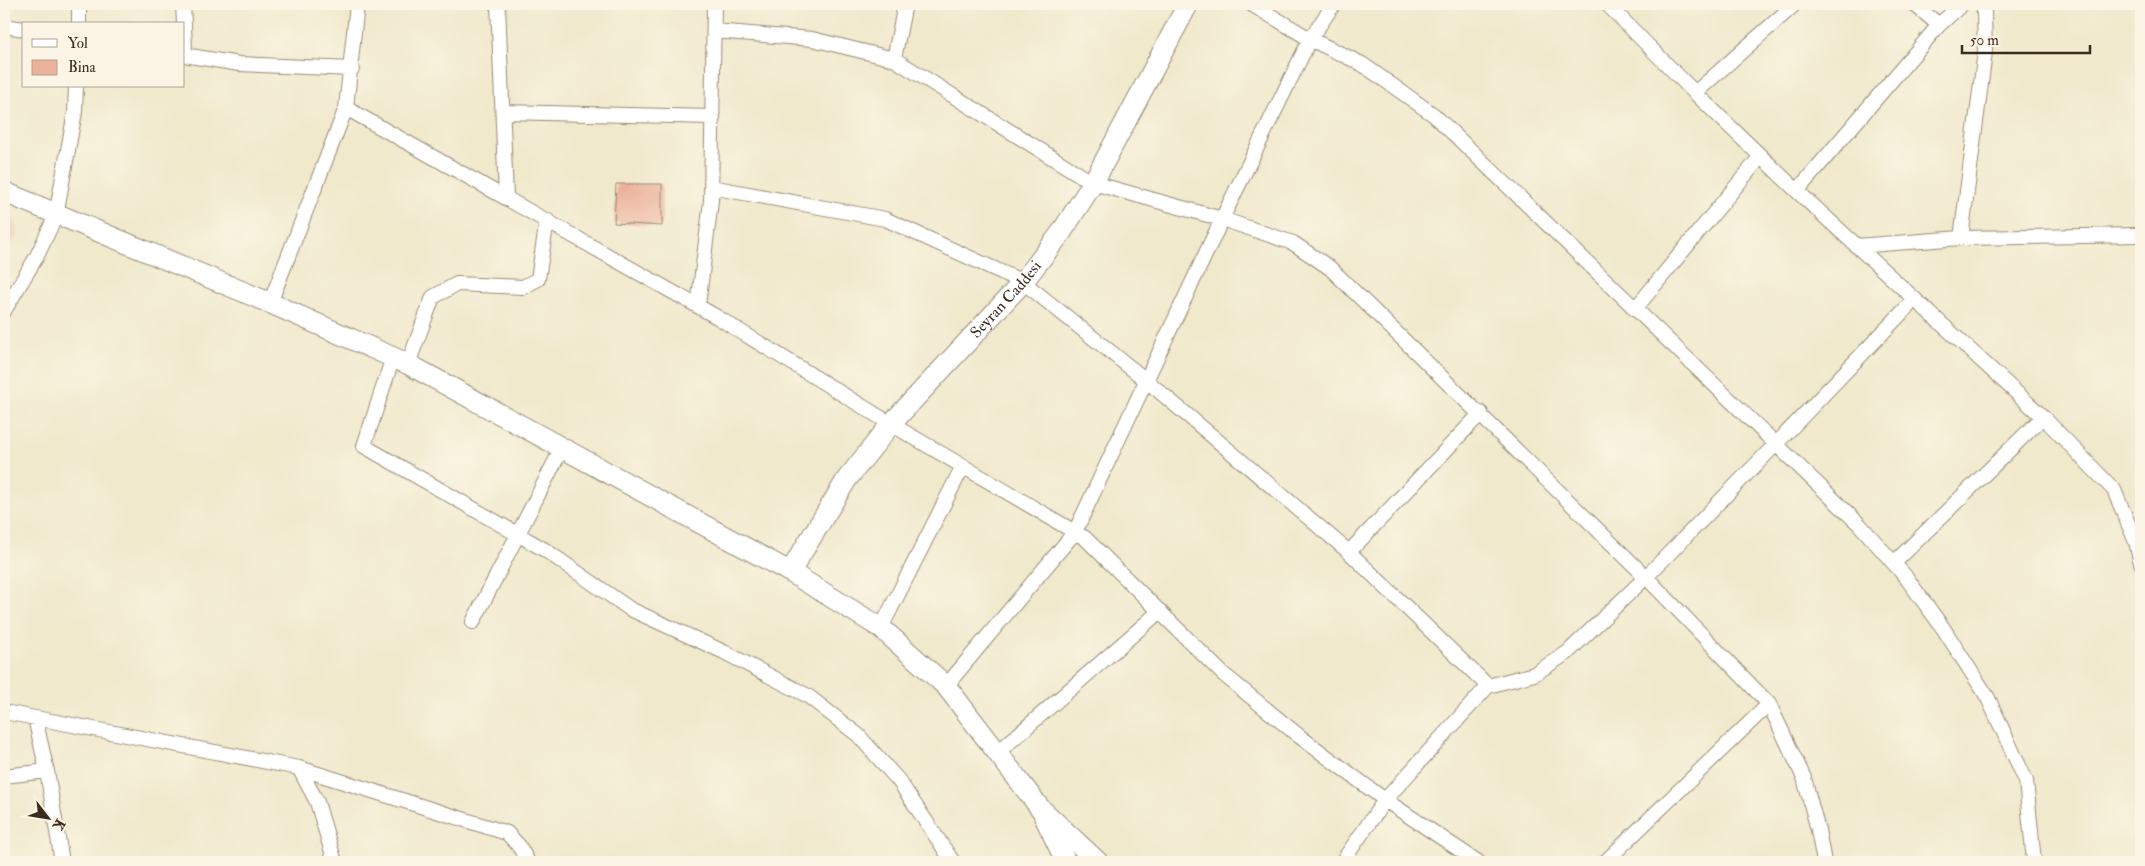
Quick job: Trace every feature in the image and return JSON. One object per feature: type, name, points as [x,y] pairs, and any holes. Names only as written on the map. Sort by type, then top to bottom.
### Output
[{"type":"street","points":[[79,4],[79,22]]},
{"type":"street","points":[[183,4],[184,22]]},
{"type":"street","points":[[270,303],[346,108],[352,69],[357,4]]},
{"type":"street","points":[[498,4],[506,197]]},
{"type":"street","points":[[698,306],[711,187],[714,4]]},
{"type":"street","points":[[894,59],[905,4]]},
{"type":"street","name":"Seyran Caddesi","points":[[790,572],[848,480],[891,424],[1023,282],[1061,233],[1093,183],[1188,4]]},
{"type":"street","points":[[1251,4],[1310,39],[1362,64],[1434,115],[1860,525],[1894,563],[1942,628],[1988,698],[2026,780],[2034,862]]},
{"type":"street","points":[[946,686],[1075,532],[1222,219],[1310,39],[1334,4]]},
{"type":"street","points":[[1606,4],[1796,192],[1916,299],[2042,417],[2114,490],[2136,542],[2141,563]]},
{"type":"street","points":[[1695,93],[1795,4]]},
{"type":"street","points":[[1914,4],[1939,25]]},
{"type":"street","points":[[1796,192],[1939,25],[1962,4]]},
{"type":"street","points":[[1961,238],[1984,52],[1984,12],[1982,4]]},
{"type":"street","points":[[4,26],[22,29]]},
{"type":"street","points":[[714,31],[812,39],[894,59],[1093,183],[1222,219],[1293,243],[1330,268],[1646,577],[1769,704],[1804,778],[1818,830],[1824,862]]},
{"type":"street","points":[[185,55],[239,64],[352,69]]},
{"type":"street","points":[[4,311],[37,256],[56,215],[75,112],[76,88]]},
{"type":"street","points":[[346,108],[698,306],[891,424],[1085,538],[1223,674],[1299,736],[1385,800],[1478,862]]},
{"type":"street","points":[[503,112],[712,117]]},
{"type":"street","points":[[1635,309],[1761,156]]},
{"type":"street","points":[[711,187],[885,220],[1023,282],[1147,380],[1349,552],[1488,686]]},
{"type":"street","points":[[4,192],[270,303],[400,361],[790,572],[881,628],[946,686],[1040,808],[1098,862]]},
{"type":"street","points":[[547,220],[538,279],[522,287],[457,284],[433,297],[400,361],[364,446],[544,550],[630,609],[724,652],[808,696],[858,735],[899,781],[954,862]]},
{"type":"street","points":[[1856,246],[1961,238],[2141,235]]},
{"type":"street","points":[[1342,862],[1385,800],[1488,686],[1534,674],[1567,654],[1646,577],[1916,299]]},
{"type":"street","points":[[1349,552],[1480,413]]},
{"type":"street","points":[[1894,563],[2042,417]]},
{"type":"street","points":[[473,622],[562,448]]},
{"type":"street","points":[[881,628],[963,466]]},
{"type":"street","points":[[997,753],[1160,611]]},
{"type":"street","points":[[1605,862],[1769,704]]},
{"type":"street","points":[[4,712],[300,768],[507,833],[519,846],[528,862]]},
{"type":"street","points":[[35,718],[48,771],[62,862]]},
{"type":"street","points":[[300,768],[317,802],[335,862]]},
{"type":"street","points":[[4,776],[48,771]]},
{"type":"street","points":[[1040,808],[1066,862]]},
{"type":"shaded area","points":[[4,215],[15,220],[18,235],[4,254]]},
{"type":"building","points":[[616,184],[662,184],[662,226],[614,223]]}]
